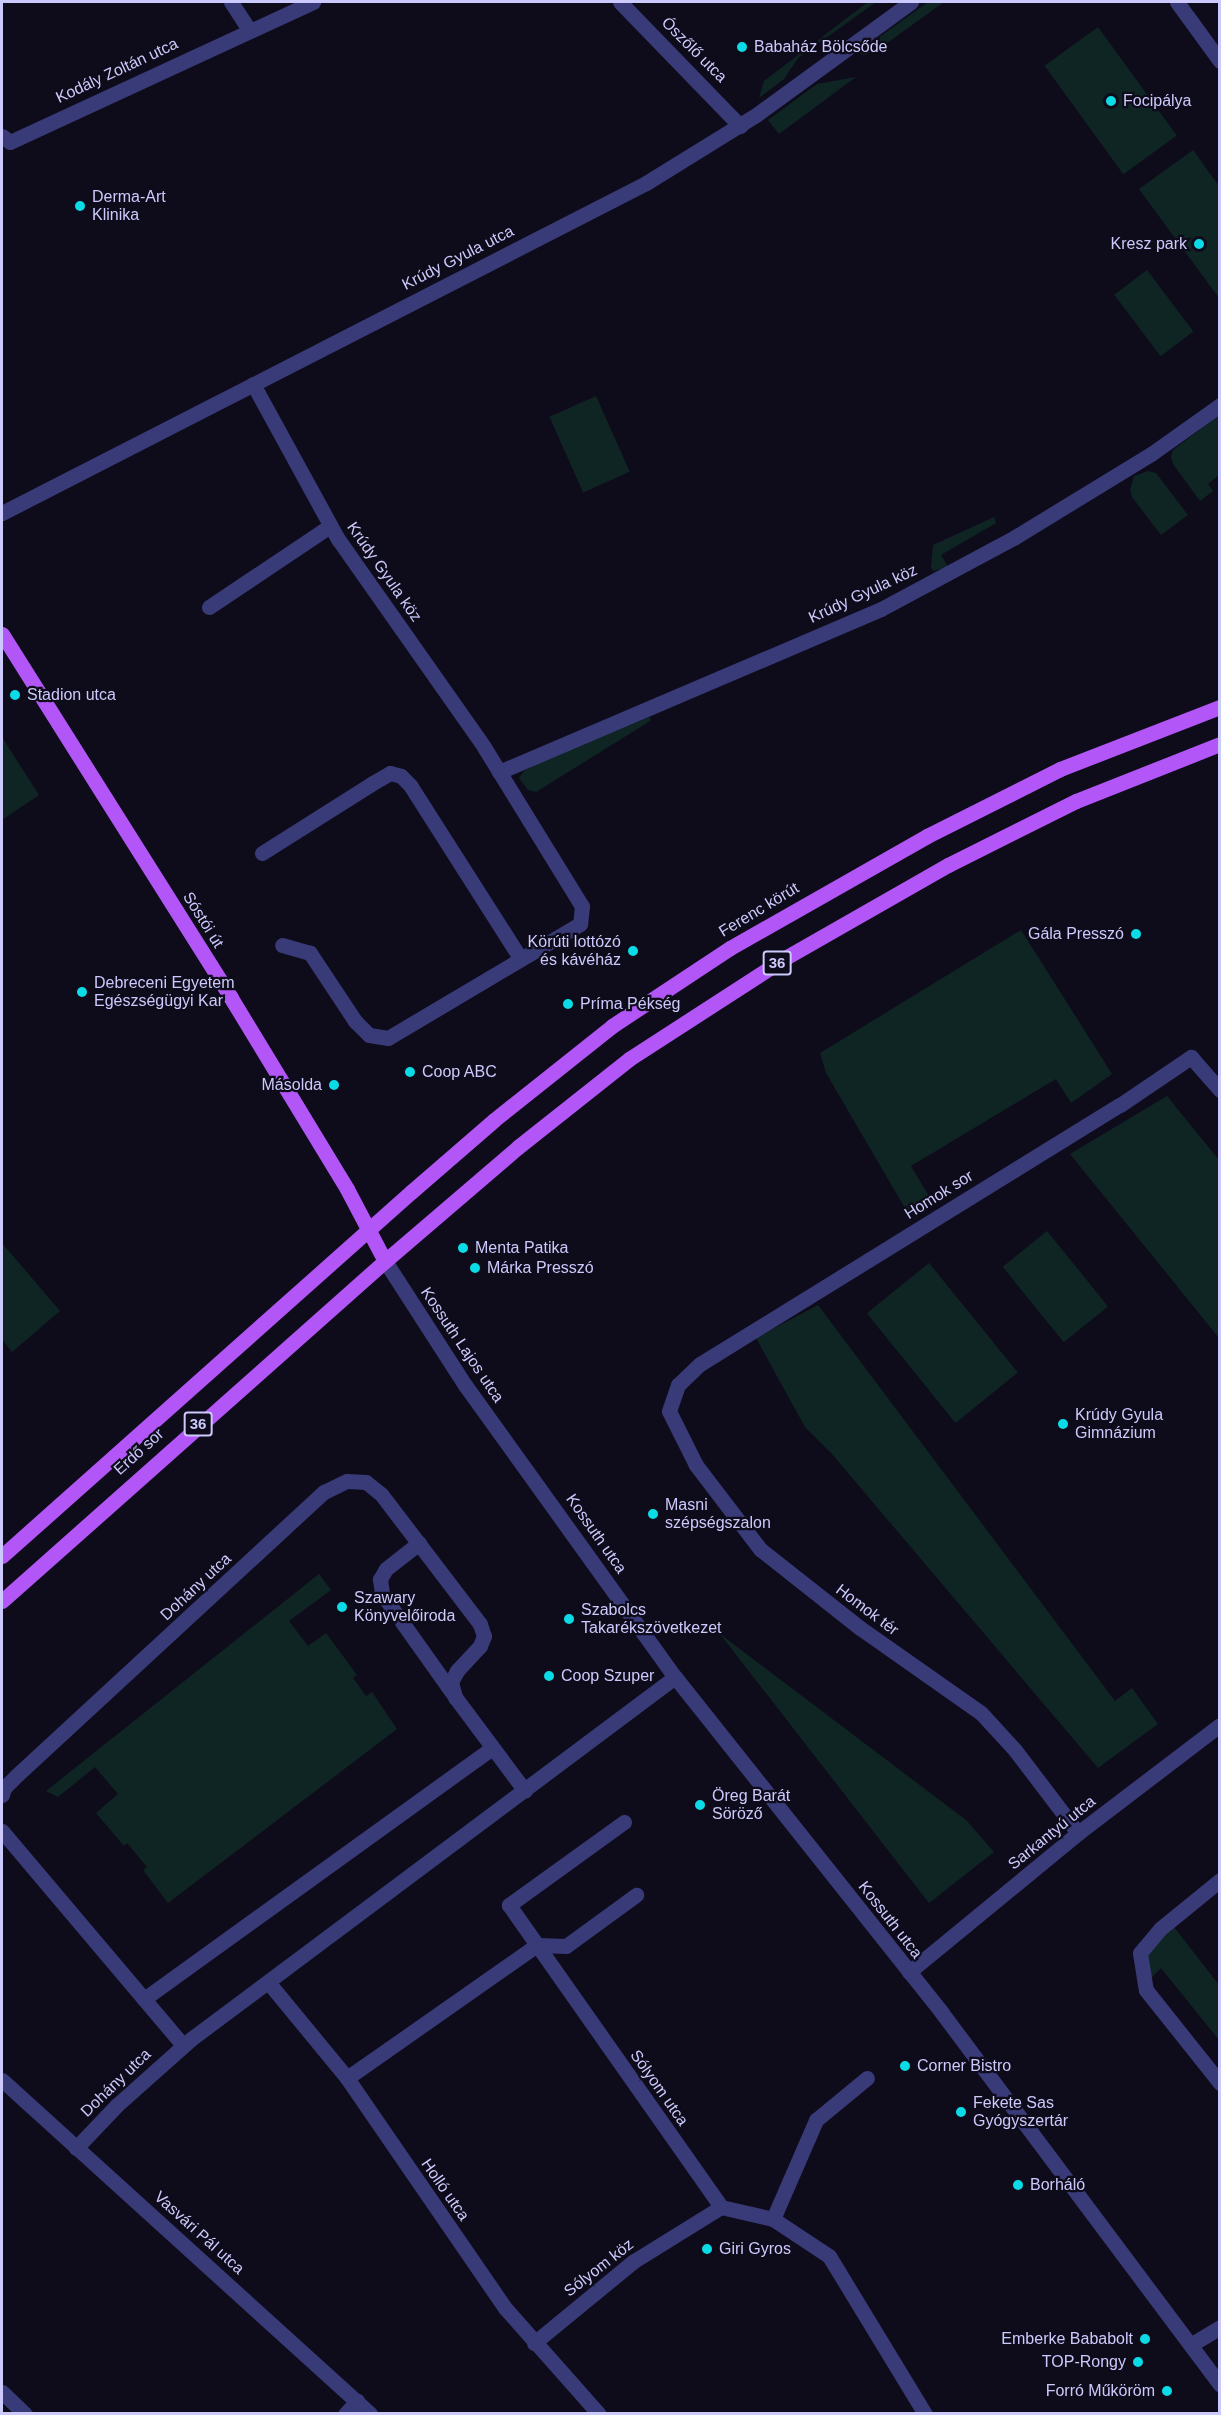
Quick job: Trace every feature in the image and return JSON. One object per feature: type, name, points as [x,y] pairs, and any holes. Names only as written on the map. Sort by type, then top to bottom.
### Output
[{"type":"main road","name":"Sóstói út","points":[[2,634],[231,998],[369,1229]]},
{"type":"main road","name":"Ferenc körút","points":[[369,1229],[494,1120],[612,1026],[730,948],[858,873],[1060,769],[1220,707]]},
{"type":"main road","name":"36","points":[[384,1261],[518,1147],[629,1059],[785,958],[948,865],[1064,808],[1220,744]]},
{"type":"main road","name":"Kossuth Lajos utca","points":[[369,1229],[384,1261]]},
{"type":"main road","name":"Erdő sor","points":[[2,1556],[369,1229]]},
{"type":"main road","name":"Erdő sor","points":[[2,1601],[384,1261]]},
{"type":"street","points":[[231,2],[249,30]]},
{"type":"street","name":"Kodály Zoltán utca","points":[[2,136],[10,142],[313,2]]},
{"type":"street","name":"Ószőlő utca","points":[[620,2],[740,126]]},
{"type":"street","name":"Krúdy Gyula utca","points":[[2,513],[646,183],[740,126],[910,2]]},
{"type":"street","points":[[1177,2],[1220,62]]},
{"type":"street","name":"Krúdy Gyula köz","points":[[253,384],[330,526],[499,772],[582,906],[580,924],[388,1038],[369,1035],[355,1021],[310,953],[282,945]]},
{"type":"street","name":"Krúdy Gyula köz","points":[[499,772],[881,609],[1025,531],[1151,454],[1220,405]]},
{"type":"street","points":[[209,607],[330,526]]},
{"type":"street","points":[[262,853],[390,773],[400,776],[410,784],[521,959]]},
{"type":"street","name":"Homok sor","points":[[674,1393],[678,1385],[700,1364],[1120,1105],[1191,1057],[1220,1090]]},
{"type":"street","name":"Kossuth Lajos utca","points":[[384,1261],[465,1385],[533,1478]]},
{"type":"street","name":"Homok tér","points":[[674,1393],[669,1411],[675,1427],[717,1495],[760,1549],[860,1628],[981,1713],[1016,1750],[1078,1833]]},
{"type":"street","name":"Kossuth utca","points":[[533,1478],[675,1677],[909,1972],[1220,2384]]},
{"type":"street","name":"Dohány utca","points":[[2,1795],[4,1788],[17,1775],[324,1492],[347,1481],[366,1482],[381,1494],[480,1624],[484,1636],[480,1646],[457,1671],[451,1682],[455,1697]]},
{"type":"street","points":[[419,1543],[387,1569],[380,1579],[382,1594],[525,1791]]},
{"type":"street","name":"Dohány utca","points":[[76,2148],[117,2105],[183,2045],[675,1677]]},
{"type":"street","name":"Sarkantyú utca","points":[[909,1972],[1078,1833],[1220,1725]]},
{"type":"street","points":[[144,1999],[492,1748]]},
{"type":"street","name":"Sólyom utca","points":[[624,1822],[509,1905],[721,2207]]},
{"type":"street","points":[[2,1831],[183,2045]]},
{"type":"street","points":[[1220,1880],[1160,1929],[1140,1953],[1146,1990],[1220,2083]]},
{"type":"street","points":[[346,2078],[537,1945],[566,1946],[636,1895]]},
{"type":"street","name":"Holló utca","points":[[268,1982],[346,2078],[506,2309],[598,2414]]},
{"type":"street","points":[[773,2219],[816,2120],[867,2078]]},
{"type":"street","name":"Vasvári Pál utca","points":[[2,2080],[370,2414]]},
{"type":"street","points":[[721,2207],[773,2219],[829,2256],[925,2414]]},
{"type":"street","name":"Sólyom köz","points":[[534,2343],[634,2261],[721,2207]]},
{"type":"street","points":[[1192,2344],[1220,2326]]},
{"type":"street","points":[[2,2392],[25,2414]]},
{"type":"street","points":[[345,2414],[357,2401]]},
{"type":"green space","points":[[868,2],[876,2],[798,58],[784,79],[759,98],[764,81]]},
{"type":"green space","points":[[928,2],[944,2],[887,43],[866,55],[860,54],[860,51]]},
{"type":"green space","name":"Focipálya","points":[[1098,27],[1177,135],[1123,174],[1045,66]]},
{"type":"green space","points":[[856,77],[779,134],[768,120],[817,84]]},
{"type":"green space","name":"Kresz park","points":[[1193,150],[1219,186],[1219,298],[1139,189]]},
{"type":"green space","points":[[1147,270],[1193,331],[1161,356],[1114,295]]},
{"type":"green space","points":[[596,396],[630,472],[583,493],[549,417]]},
{"type":"green space","points":[[1219,415],[1219,475],[1208,484],[1213,491],[1200,501],[1173,464],[1171,456],[1173,450]]},
{"type":"green space","points":[[1148,471],[1156,473],[1188,515],[1161,535],[1132,497],[1130,490],[1134,476]]},
{"type":"green space","points":[[994,517],[996,523],[941,555],[948,567],[934,571],[931,568],[933,545]]},
{"type":"green space","points":[[649,717],[651,720],[647,723],[536,792],[528,790],[519,778],[524,771],[536,764]]},
{"type":"green space","points":[[2,737],[39,795],[2,820]]},
{"type":"green space","points":[[1021,930],[1112,1074],[1071,1103],[1056,1079],[911,1166],[932,1201],[909,1215],[826,1073],[820,1053]]},
{"type":"green space","points":[[1167,1096],[1219,1160],[1219,1338],[1070,1154]]},
{"type":"green space","points":[[1047,1231],[1108,1306],[1064,1342],[1003,1267]]},
{"type":"green space","points":[[2,1243],[60,1311],[12,1352],[2,1339]]},
{"type":"green space","points":[[929,1263],[1018,1373],[956,1423],[867,1313]]},
{"type":"green space","points":[[818,1305],[1115,1701],[1132,1688],[1158,1724],[1098,1768],[832,1454],[805,1427],[756,1338]]},
{"type":"green space","points":[[319,1574],[331,1590],[289,1621],[308,1646],[326,1633],[357,1675],[353,1678],[366,1696],[372,1692],[397,1729],[168,1903],[143,1870],[147,1867],[127,1843],[124,1846],[96,1813],[118,1794],[95,1767],[58,1797],[46,1791]]},
{"type":"green space","points":[[720,1634],[966,1820],[994,1852],[929,1903]]},
{"type":"green space","points":[[1174,1927],[1219,1985],[1219,2040],[1161,1968],[1150,1979],[1144,1961],[1152,1945]]},
{"type":"place","name":"Babaház Bölcsőde","points":[[742,47]]},
{"type":"place","name":"Focipálya","points":[[1111,101]]},
{"type":"place","name":"Derma-Art Klinika","points":[[80,206]]},
{"type":"place","name":"Kresz park","points":[[1199,244]]},
{"type":"place","name":"Stadion utca","points":[[15,695]]},
{"type":"place","name":"Gála Presszó","points":[[1136,934]]},
{"type":"place","name":"Körúti lottózó és kávéház","points":[[633,951]]},
{"type":"place","name":"Debreceni Egyetem Egészségügyi Kar","points":[[82,992]]},
{"type":"place","name":"Príma Pékség","points":[[568,1004]]},
{"type":"place","name":"Coop ABC","points":[[410,1072]]},
{"type":"place","name":"Másolda","points":[[334,1085]]},
{"type":"place","name":"Menta Patika","points":[[463,1248]]},
{"type":"place","name":"Márka Presszó","points":[[475,1268]]},
{"type":"place","name":"Krúdy Gyula Gimnázium","points":[[1063,1424]]},
{"type":"place","name":"Masni szépségszalon","points":[[653,1514]]},
{"type":"place","name":"Szawary Könyvelőiroda","points":[[342,1607]]},
{"type":"place","name":"Szabolcs Takarékszövetkezet","points":[[569,1619]]},
{"type":"place","name":"Coop Szuper","points":[[549,1676]]},
{"type":"place","name":"Öreg Barát Söröző","points":[[700,1805]]},
{"type":"place","name":"Corner Bistro","points":[[905,2066]]},
{"type":"place","name":"Fekete Sas Gyógyszertár","points":[[961,2112]]},
{"type":"place","name":"Borháló","points":[[1018,2185]]},
{"type":"place","name":"Giri Gyros","points":[[707,2249]]},
{"type":"place","name":"Emberke Bababolt","points":[[1145,2339]]},
{"type":"place","name":"TOP-Rongy","points":[[1138,2362]]},
{"type":"place","name":"Forró Műköröm","points":[[1167,2391]]}]
